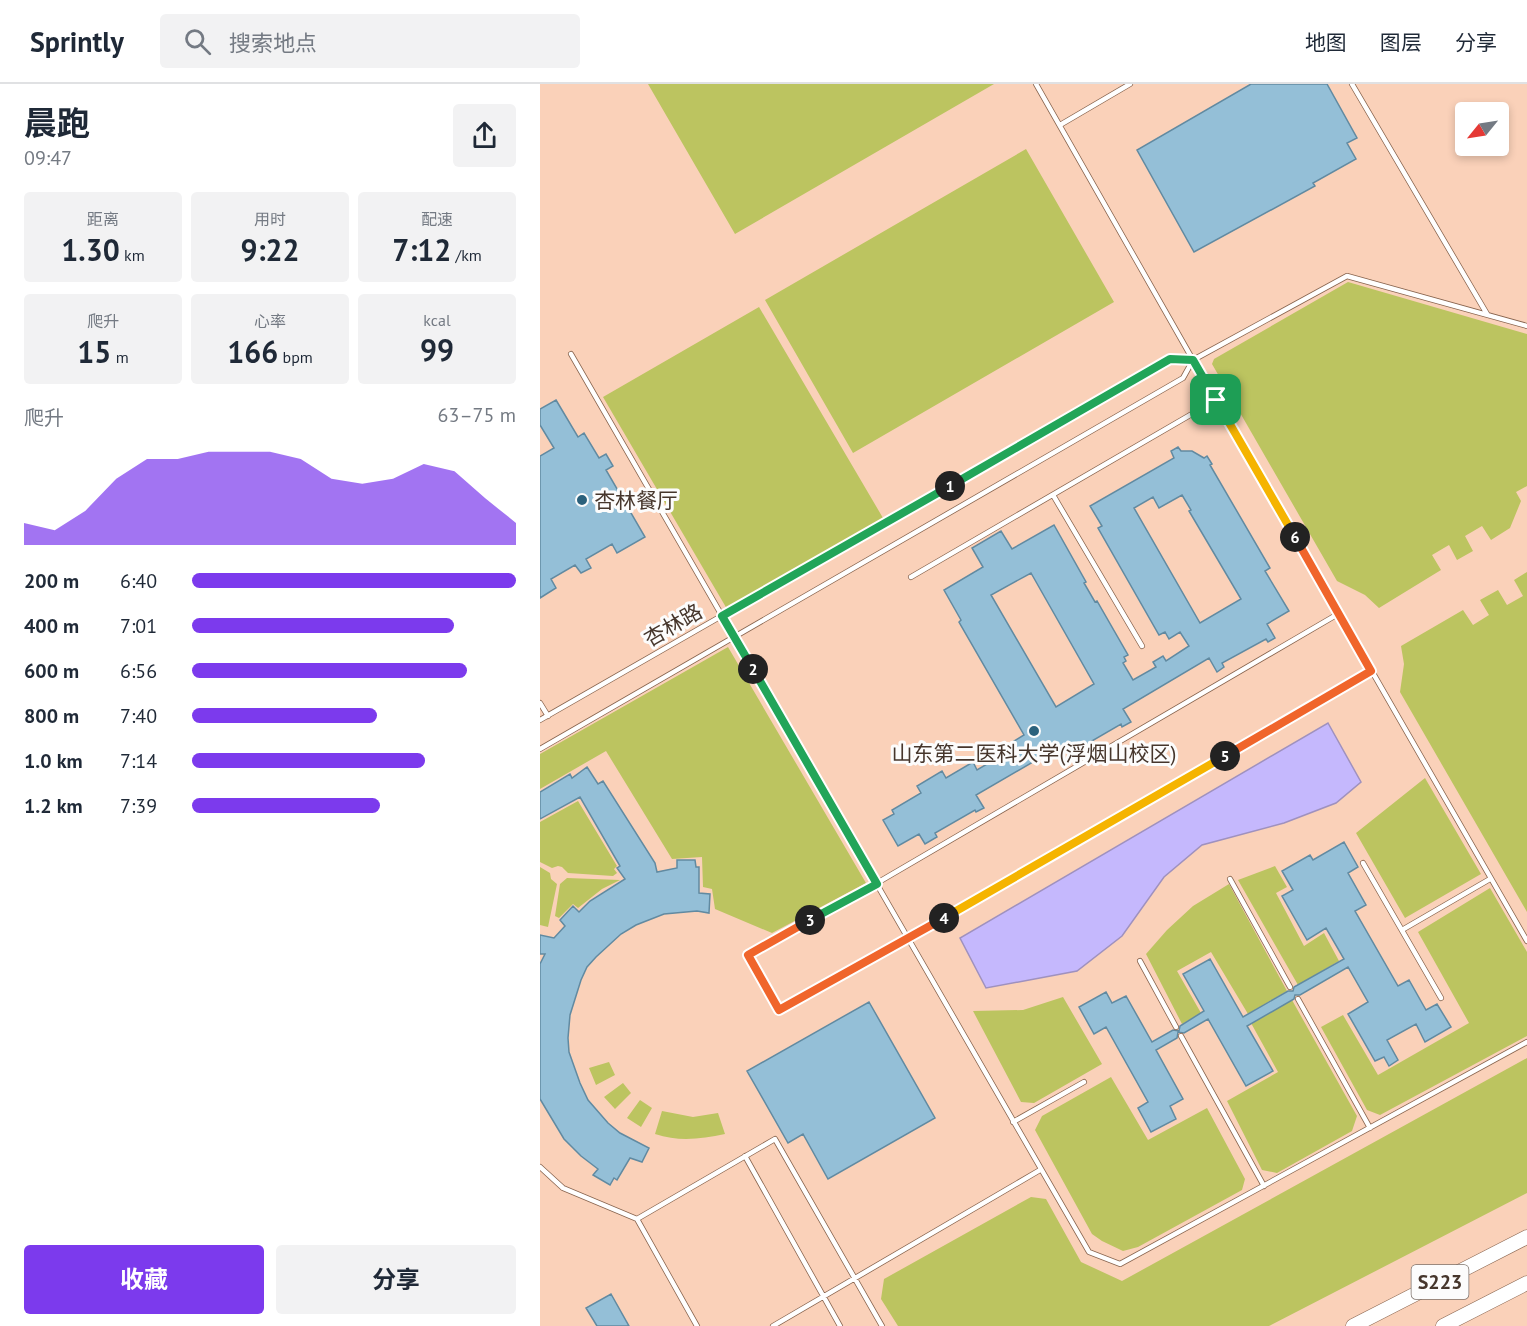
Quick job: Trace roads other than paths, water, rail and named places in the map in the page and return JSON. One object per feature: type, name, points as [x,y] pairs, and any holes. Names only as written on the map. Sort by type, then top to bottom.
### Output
[{"type":"main road","name":"S223","points":[[1353,1326],[1527,1237]]},
{"type":"main road","name":"S223","points":[[1443,1326],[1527,1282]]},
{"type":"lane","points":[[1036,84],[1527,941]]},
{"type":"lane","points":[[1060,125],[1130,84]]},
{"type":"lane","points":[[1352,84],[1487,314]]},
{"type":"lane","points":[[1193,360],[1347,276],[1527,326]]},
{"type":"lane","points":[[571,354],[1089,1252],[1120,1263],[1527,1042]]},
{"type":"lane","name":"杏林路","points":[[540,720],[1170,359],[1193,360],[1183,378],[540,749]]},
{"type":"lane","points":[[911,577],[1216,400]]},
{"type":"lane","points":[[1053,495],[1142,646]]},
{"type":"lane","points":[[1338,614],[877,884],[748,955],[779,1010],[908,939],[1371,671]]},
{"type":"lane","points":[[540,703],[548,716]]},
{"type":"lane","points":[[1363,863],[1441,998]]},
{"type":"lane","points":[[1230,879],[1290,987]]},
{"type":"lane","points":[[1402,930],[1490,879]]},
{"type":"lane","points":[[1140,961],[1176,1027]]},
{"type":"lane","points":[[1298,999],[1370,1128]]},
{"type":"lane","points":[[1181,1036],[1264,1186]]},
{"type":"lane","points":[[1013,1122],[1084,1082]]},
{"type":"lane","points":[[637,1219],[775,1139],[882,1326]]},
{"type":"lane","points":[[745,1156],[840,1326]]},
{"type":"lane","points":[[540,1167],[563,1188],[637,1219],[697,1326]]},
{"type":"lane","points":[[773,1326],[1040,1170]]},
{"type":"place","name":"杏林餐厅","points":[[582,500]]},
{"type":"place","name":"山东第二医科大学(浮烟山校区)","points":[[1034,731]]}]
